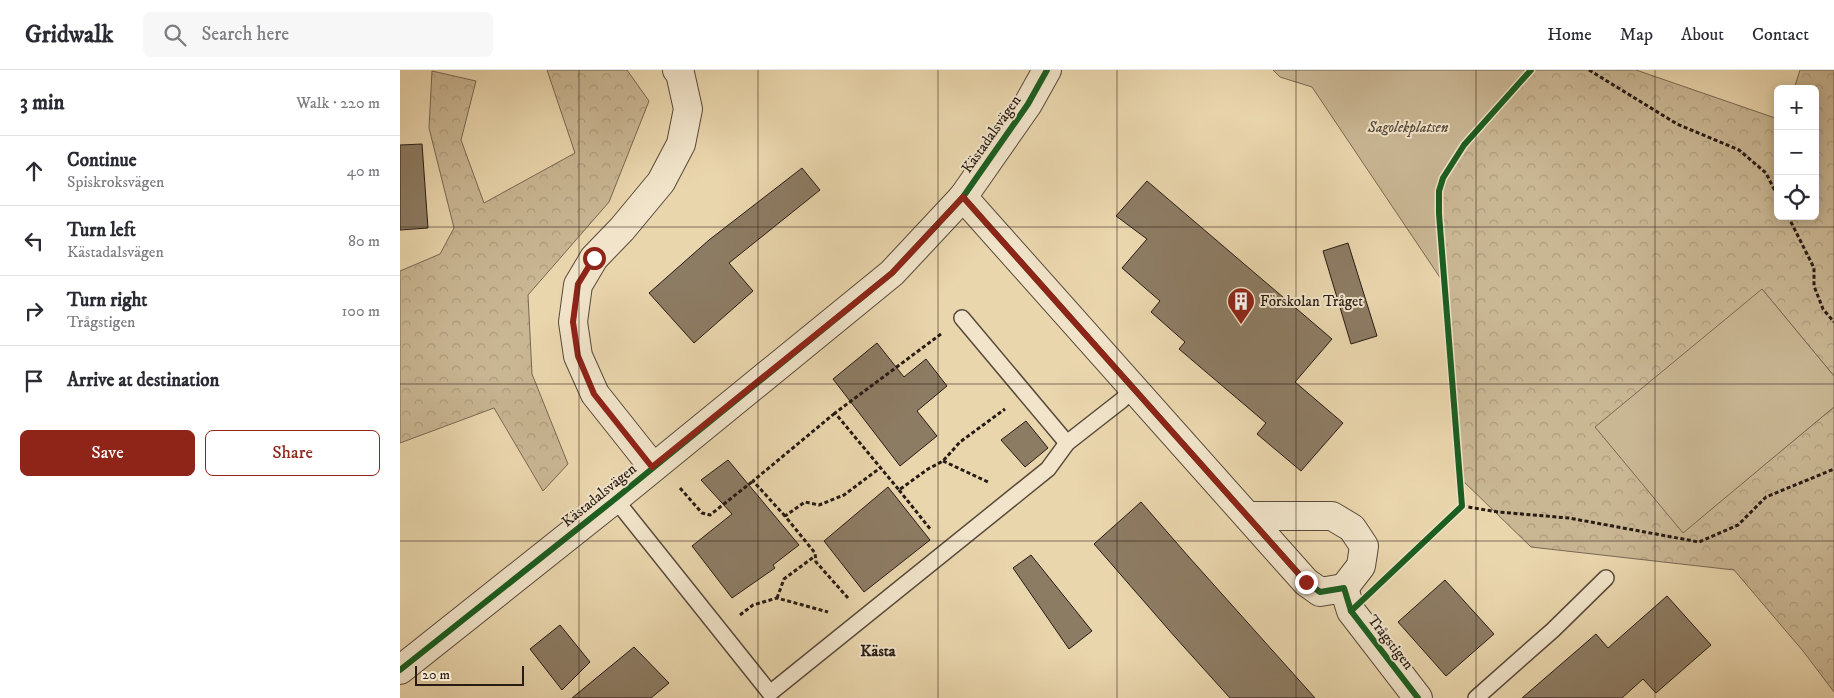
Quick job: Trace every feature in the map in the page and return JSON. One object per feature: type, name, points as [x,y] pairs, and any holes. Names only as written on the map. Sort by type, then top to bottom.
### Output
[{"type":"street","points":[[652,467],[594,394],[578,356],[573,322],[578,284],[594,258],[622,229],[661,182],[681,144],[688,109],[680,73],[677,70]]},
{"type":"street","name":"Kästadalsvägen","points":[[400,670],[615,499],[892,273],[963,197],[1028,104],[1047,70]]},
{"type":"street","points":[[963,197],[1306,582],[1320,592],[1344,588],[1362,566],[1364,546],[1352,528],[1332,516],[1248,516]]},
{"type":"street","name":"Trågstigen","points":[[1344,588],[1351,612],[1418,698]]},
{"type":"lane","points":[[962,318],[1067,443]]},
{"type":"lane","points":[[615,499],[770,693],[1048,469],[1067,443],[1122,400],[1133,387]]},
{"type":"lane","points":[[1476,698],[1553,630],[1606,578]]},
{"type":"path","points":[[1589,70],[1677,124],[1738,150],[1766,173],[1774,189]]},
{"type":"path","points":[[1790,220],[1814,268],[1814,286],[1823,309],[1834,322]]},
{"type":"path","points":[[852,626],[848,598],[816,562],[815,553],[753,481],[835,413],[962,318]]},
{"type":"path","points":[[899,490],[928,469],[943,461],[960,442],[1026,394]]},
{"type":"path","points":[[835,413],[947,550]]},
{"type":"path","points":[[943,461],[1016,495]]},
{"type":"path","points":[[784,516],[805,502],[819,505],[844,495],[880,468]]},
{"type":"path","points":[[1462,506],[1498,512],[1569,518],[1699,542],[1738,525],[1766,497],[1834,468]]},
{"type":"path","points":[[1461,497],[1462,506]]},
{"type":"path","points":[[1455,513],[1462,506]]},
{"type":"path","points":[[777,598],[784,579],[815,556]]},
{"type":"path","points":[[720,632],[753,605],[777,598],[829,612],[852,626]]},
{"type":"green space","points":[[547,70],[627,70],[649,101],[609,202],[528,295],[532,374],[568,464],[543,491],[494,408],[400,443],[400,271],[440,254],[454,228],[429,128],[432,71],[476,81],[461,140],[484,203],[575,153]]},
{"type":"green space","name":"Sagolekplatsen","points":[[1273,70],[1531,70],[1478,127],[1453,160],[1445,176],[1440,190],[1438,213],[1445,285],[1312,87],[1280,77]]},
{"type":"green space","points":[[1531,70],[1636,70],[1774,118],[1774,220],[1819,220],[1819,85],[1795,85],[1800,70],[1834,70],[1834,376],[1762,289],[1683,532],[1834,407],[1834,692],[1803,651],[1734,570],[1531,547],[1460,478],[1439,214],[1439,191],[1443,178],[1464,145]]},
{"type":"green space","points":[[1762,289],[1834,376],[1834,407],[1683,533],[1595,427]]},
{"type":"building","points":[[422,144],[428,228],[400,230],[400,145]]},
{"type":"building","points":[[802,168],[820,190],[729,263],[753,291],[694,343],[649,293],[709,240]]},
{"type":"building","name":"Förskolan Tråget","points":[[1147,181],[1332,339],[1295,382],[1343,423],[1301,471],[1257,434],[1266,423],[1179,349],[1185,342],[1151,312],[1160,301],[1122,268],[1147,239],[1116,216]]},
{"type":"building","points":[[1348,243],[1377,336],[1351,344],[1323,251]]},
{"type":"building","points":[[877,343],[904,377],[926,359],[947,386],[917,411],[937,436],[900,466],[833,379]]},
{"type":"building","points":[[1026,421],[1048,448],[1025,467],[1001,440]]},
{"type":"building","points":[[728,460],[799,545],[773,565],[775,568],[732,598],[692,546],[732,514],[701,480]]},
{"type":"building","points":[[888,487],[930,540],[864,592],[824,541]]},
{"type":"building","points":[[1141,502],[1315,698],[1230,698],[1175,637],[1094,544]]},
{"type":"building","points":[[1031,555],[1092,631],[1069,649],[1013,568]]},
{"type":"building","points":[[1445,580],[1494,634],[1446,676],[1398,622]]},
{"type":"building","points":[[1667,596],[1711,645],[1656,693],[1643,679],[1622,698],[1522,698],[1596,634],[1608,648]]},
{"type":"building","points":[[560,625],[590,662],[562,690],[530,649]]},
{"type":"building","points":[[634,647],[669,683],[651,698],[572,698]]},
{"type":"cycle path","points":[[400,670],[615,499],[892,273],[963,197],[1028,104],[1047,70]]},
{"type":"cycle path","points":[[1351,611],[1462,506],[1439,214],[1439,191],[1443,178],[1464,145],[1531,70]]},
{"type":"cycle path","points":[[963,197],[1306,582],[1320,592],[1344,588],[1351,611],[1418,698]]},
{"type":"place","name":"Förskolan Tråget","points":[[1241,325]]},
{"type":"district","name":"Kästa","points":[[878,650]]},
{"type":"route","points":[[594,258],[578,284],[573,322],[578,356],[594,394],[652,467],[892,273],[963,197],[1034,274],[1306,582]]}]
